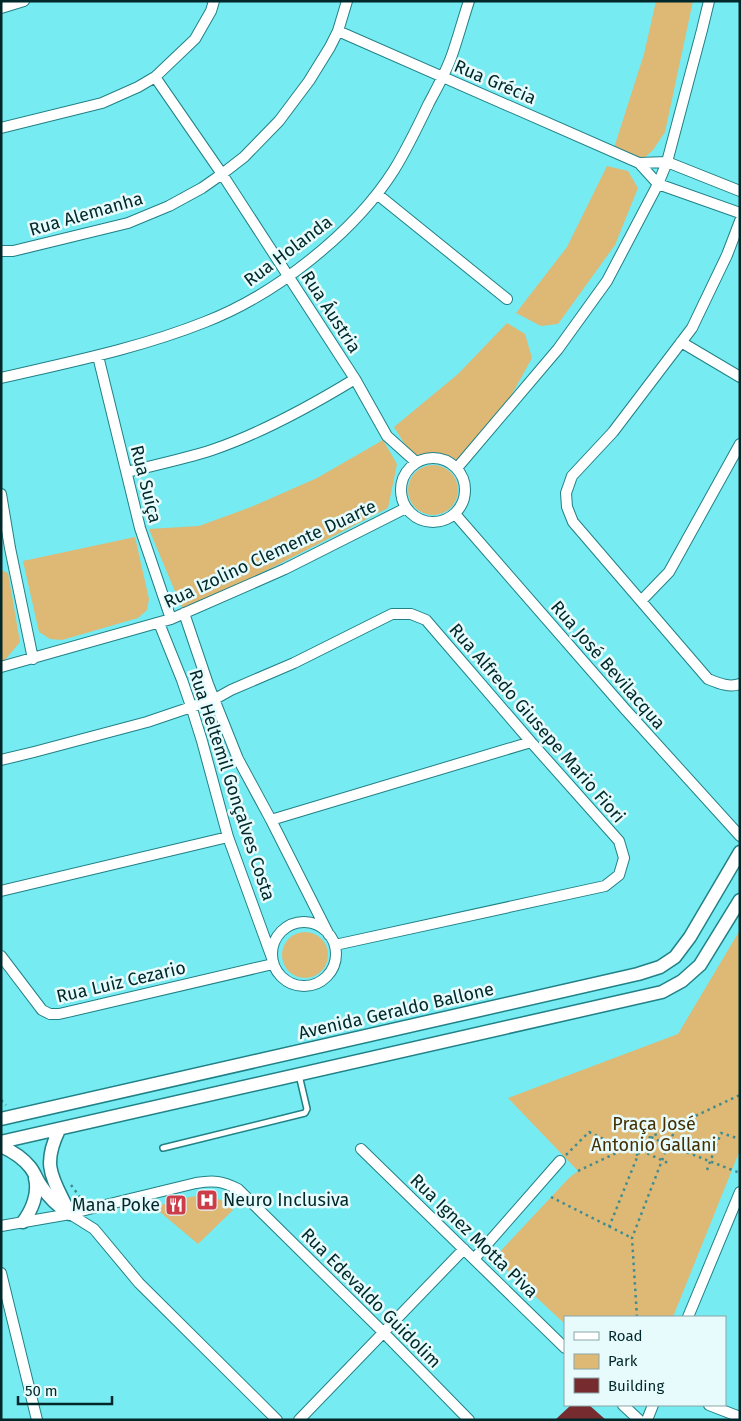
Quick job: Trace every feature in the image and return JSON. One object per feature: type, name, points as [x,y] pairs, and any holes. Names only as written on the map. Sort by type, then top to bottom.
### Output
[{"type":"street","points":[[1,8],[24,1]]},
{"type":"street","points":[[1,128],[102,103],[155,77],[195,38],[211,12],[214,1]]},
{"type":"street","name":"Rua Alemanha","points":[[1,251],[13,251],[128,223],[168,206],[202,188],[222,174],[244,157],[280,121],[309,82],[338,31],[347,1]]},
{"type":"street","name":"Rua Holanda","points":[[1,378],[98,356],[145,343],[208,321],[246,302],[288,276],[314,256],[348,226],[377,194],[398,162],[452,57],[469,1]]},
{"type":"street","points":[[457,468],[558,349],[607,281],[658,184],[667,162],[708,1]]},
{"type":"street","name":"Rua Grécia","points":[[338,31],[639,163],[658,184]]},
{"type":"street","name":"Rua Áustria","points":[[155,77],[222,174],[355,379],[387,436],[416,462]]},
{"type":"street","points":[[667,162],[740,191]]},
{"type":"street","name":"Rua Grécia","points":[[639,163],[667,162]]},
{"type":"street","points":[[658,184],[740,214]]},
{"type":"street","points":[[377,194],[507,299]]},
{"type":"street","points":[[740,221],[727,255],[692,328],[614,432],[572,476],[566,492],[567,507],[573,522],[708,679],[722,684],[735,686],[740,684]]},
{"type":"street","points":[[681,342],[740,377]]},
{"type":"street","name":"Rua Suíça","points":[[98,356],[140,528],[171,619]]},
{"type":"street","points":[[127,472],[211,450],[261,431],[315,404],[355,379]]},
{"type":"street","points":[[641,601],[669,572],[740,444]]},
{"type":"street","points":[[435,457],[445,459],[457,468],[465,483],[466,492],[460,508],[455,514],[445,520],[434,522],[423,521],[413,516],[406,508],[400,488],[408,469],[416,462],[425,458],[435,457]]},
{"type":"street","points":[[1,494],[6,549],[33,659]]},
{"type":"street","name":"Rua Izolino Clemente Duarte","points":[[1,667],[171,619],[285,569],[406,508]]},
{"type":"street","name":"Rua José Bevilacqua","points":[[455,514],[624,708],[740,836]]},
{"type":"street","name":"Rua Heltemil Gonçalves Costa","points":[[184,613],[206,678],[238,759],[272,820],[329,935]]},
{"type":"street","name":"Rua Alfredo Giusepe Mario Fiori","points":[[215,699],[231,690],[294,663],[392,614],[411,614],[426,620],[531,742],[619,840],[624,858],[619,876],[604,886],[335,945]]},
{"type":"street","name":"Rua Heltemil Gonçalves Costa","points":[[159,623],[191,706],[228,837],[272,961]]},
{"type":"street","points":[[1,760],[147,722],[215,699]]},
{"type":"street","points":[[272,820],[531,742]]},
{"type":"street","points":[[1,890],[228,837]]},
{"type":"street","name":"Avenida Geraldo Ballone","points":[[1,1119],[638,974],[660,967],[675,956],[690,937],[740,852]]},
{"type":"street","points":[[1,1144],[662,992],[682,982],[700,965],[740,900]]},
{"type":"street","points":[[302,922],[312,923],[322,928],[335,945],[334,967],[328,976],[318,983],[308,986],[297,986],[286,982],[278,974],[272,961],[272,948],[282,930],[302,922]]},
{"type":"street","name":"Rua Luiz Cezario","points":[[1,956],[42,1010],[50,1014],[59,1014],[272,961]]},
{"type":"street","points":[[59,1130],[49,1158],[50,1174],[70,1214]]},
{"type":"street","points":[[1,1144],[19,1156],[32,1169],[39,1183],[49,1196],[70,1214],[94,1229],[138,1283],[277,1420]]},
{"type":"street","name":"Rua Ignez Motta Piva","points":[[361,1149],[564,1347]]},
{"type":"street","points":[[474,1258],[560,1161]]},
{"type":"street","points":[[23,1222],[32,1206],[36,1191],[32,1169]]},
{"type":"street","name":"Rua Edevaldo Guidolim","points":[[70,1214],[196,1183],[225,1182],[238,1189],[469,1420]]},
{"type":"street","points":[[688,1316],[740,1192]]},
{"type":"street","points":[[1,1226],[70,1214]]},
{"type":"street","points":[[299,1420],[464,1249]]},
{"type":"street","points":[[1,1273],[37,1420]]},
{"type":"street","points":[[624,1406],[639,1420]]},
{"type":"street","points":[[647,1420],[653,1406]]},
{"type":"street","points":[[712,1406],[740,1417]]},
{"type":"lane","points":[[162,1148],[305,1113],[307,1109],[299,1075]]},
{"type":"path","points":[[578,1171],[740,1095]]},
{"type":"path","points":[[637,1316],[632,1238],[678,1124]]},
{"type":"path","points":[[560,1161],[589,1132],[638,1155]]},
{"type":"path","points":[[707,1170],[721,1133],[740,1139]]},
{"type":"path","points":[[651,1137],[740,1173]]},
{"type":"path","points":[[609,1227],[640,1150],[668,1163]]},
{"type":"path","points":[[551,1197],[632,1238]]},
{"type":"green space","points":[[656,1],[693,1],[665,132],[653,150],[639,163],[613,151],[644,54]]},
{"type":"green space","points":[[607,166],[628,171],[638,188],[615,245],[558,324],[541,326],[516,313],[567,247]]},
{"type":"green space","points":[[507,323],[525,334],[532,358],[496,423],[457,468],[447,461],[437,458],[427,458],[416,462],[394,427],[458,374]]},
{"type":"green space","points":[[383,440],[397,464],[388,508],[184,613],[149,529],[199,526],[251,507],[317,478]]},
{"type":"green space","points":[[433,465],[443,467],[451,472],[456,480],[458,490],[456,500],[451,508],[443,513],[433,515],[423,513],[415,508],[410,500],[408,490],[410,480],[415,472],[423,467]]},
{"type":"green space","points":[[135,537],[149,599],[147,610],[138,618],[62,640],[50,639],[39,632],[23,561]]},
{"type":"green space","points":[[1,570],[8,573],[20,642],[5,660],[1,661]]},
{"type":"green space","name":"Praça José Antonio Gallani","points":[[740,930],[740,1150],[673,1316],[564,1316],[564,1323],[494,1258],[569,1178],[578,1171],[508,1098],[678,1034]]},
{"type":"green space","points":[[300,932],[310,932],[324,942],[328,955],[324,968],[318,974],[310,978],[300,978],[286,968],[282,960],[282,950],[292,936]]},
{"type":"green space","points":[[204,1195],[228,1202],[233,1210],[198,1244],[154,1207],[190,1197]]},
{"type":"building","points":[[570,1406],[590,1406],[606,1420],[555,1420]]},
{"type":"place","name":"Neuro Inclusiva","points":[[207,1200]]},
{"type":"place","name":"Mana Poke","points":[[176,1205]]}]
